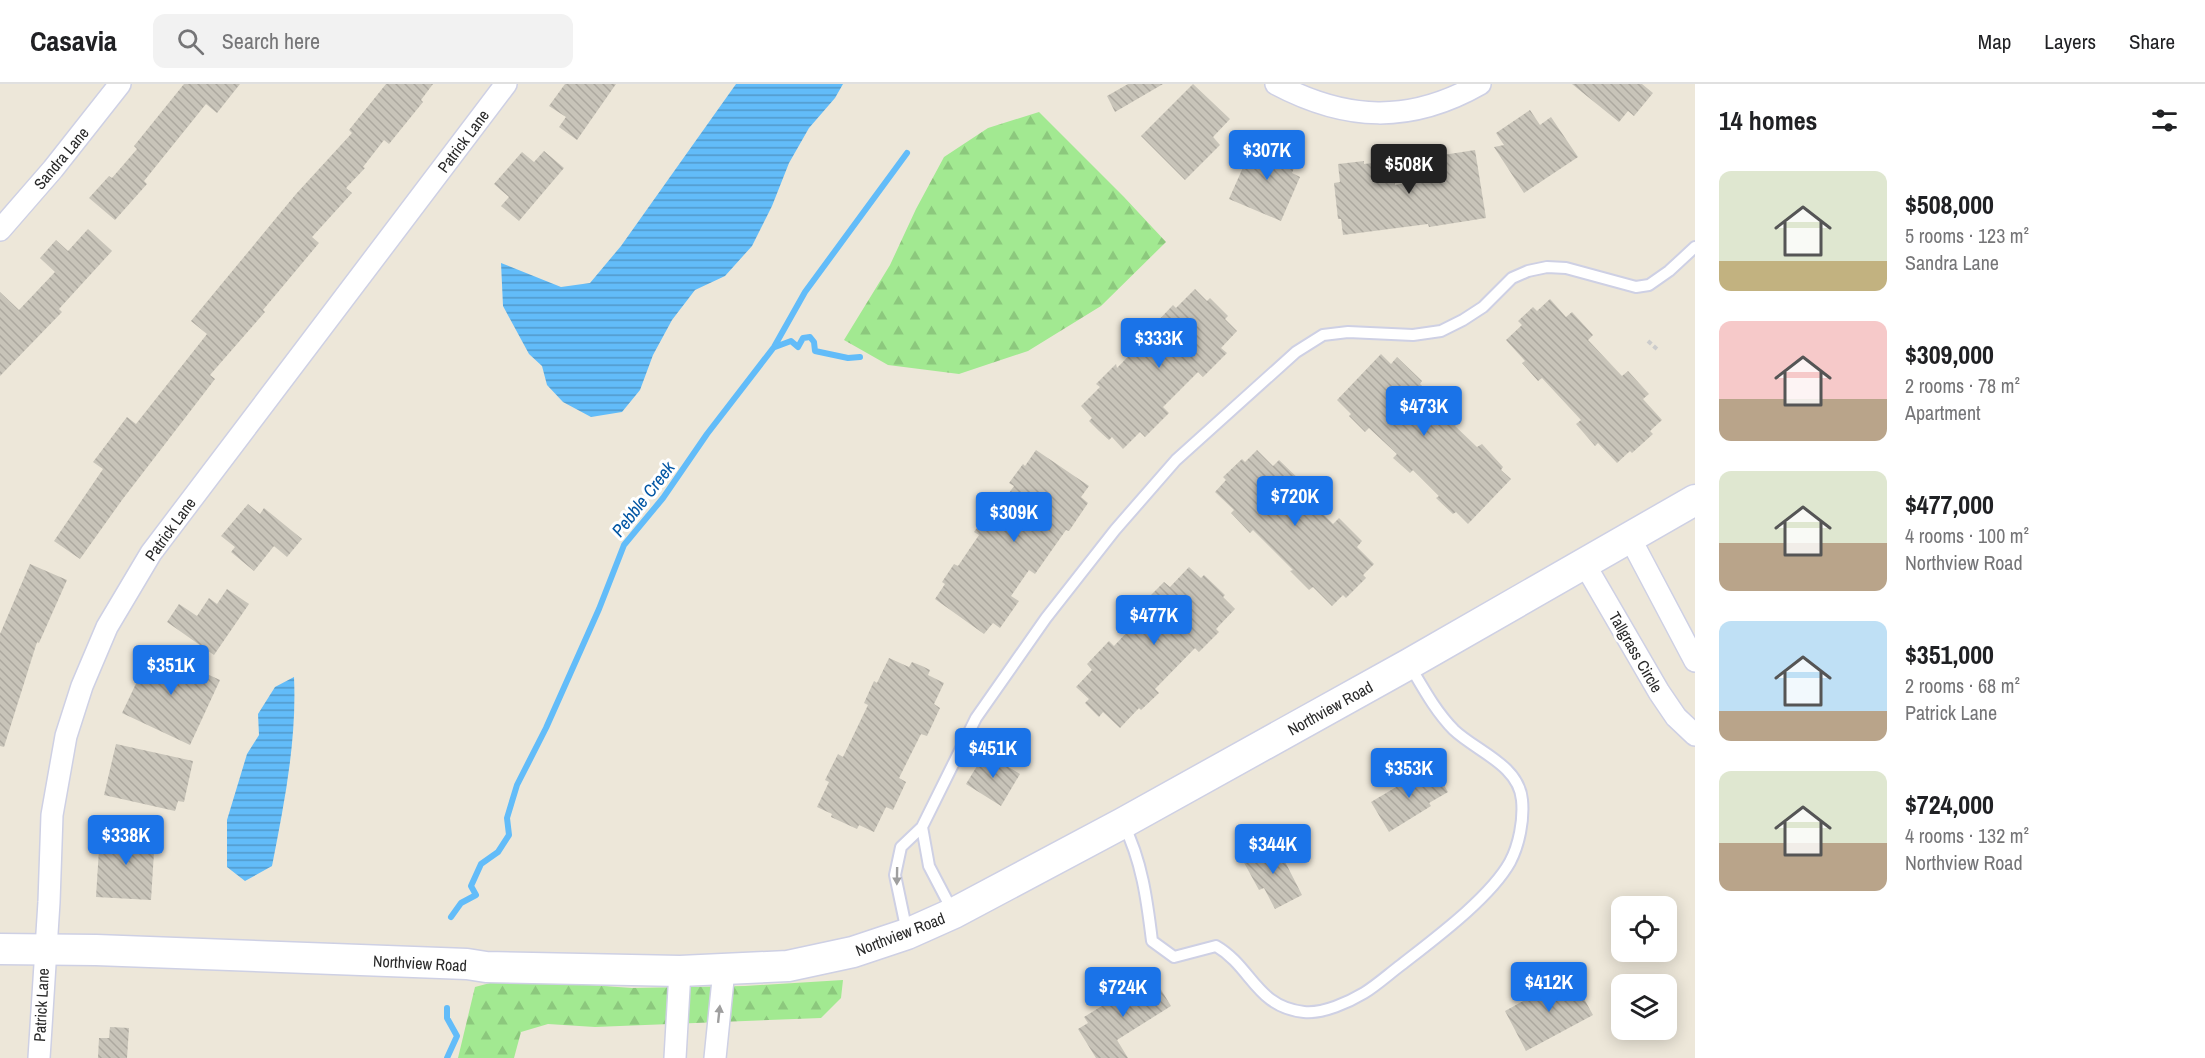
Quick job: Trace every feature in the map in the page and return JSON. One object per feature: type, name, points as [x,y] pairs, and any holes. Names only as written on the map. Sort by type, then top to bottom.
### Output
[{"type":"street","name":"Sandra Lane","points":[[0,230],[60,160],[120,84]]},
{"type":"street","name":"Patrick Lane","points":[[39,1058],[52,815],[61,758],[82,686],[118,606],[151,553],[506,84]]},
{"type":"street","points":[[1276,84],[1304,99],[1377,115],[1420,109],[1440,103],[1480,84]]},
{"type":"street","name":"Northview Road","points":[[0,949],[461,964],[486,967],[680,971],[788,966],[853,952],[907,934],[954,913],[1123,823],[1409,664],[1695,500]]},
{"type":"street","points":[[1629,538],[1695,661]]},
{"type":"street","name":"Tallgrass Circle","points":[[1584,564],[1659,692],[1676,717],[1695,735]]},
{"type":"street","points":[[715,1058],[724,970]]},
{"type":"street","points":[[675,1058],[680,971]]},
{"type":"lane","points":[[907,934],[895,875],[901,848],[922,827],[976,718],[1065,593],[1176,460],[1296,352],[1323,335],[1348,332],[1413,335],[1441,331],[1483,307],[1512,278],[1546,267],[1566,268],[1636,287],[1649,285],[1695,248]]},
{"type":"lane","points":[[1123,823],[1133,842],[1144,882],[1152,941],[1166,952],[1174,957],[1216,946],[1231,954],[1254,984],[1280,1007],[1307,1013],[1330,1008],[1364,993],[1437,937],[1490,888],[1509,862],[1519,838],[1522,799],[1513,776],[1455,730],[1431,700],[1409,664]]},
{"type":"lane","points":[[922,827],[928,866],[954,913]]},
{"type":"path","points":[[1648,341],[1658,350]]},
{"type":"green space","points":[[1039,112],[1166,242],[1101,306],[1028,351],[959,374],[888,365],[844,340],[890,265],[944,157],[988,128]]},
{"type":"green space","points":[[505,979],[632,988],[745,986],[843,980],[841,998],[821,1018],[595,1027],[548,1024],[521,1032],[514,1058],[458,1058],[475,987]]},
{"type":"water","points":[[736,84],[843,84],[835,98],[809,128],[789,163],[772,206],[752,246],[725,276],[695,290],[672,320],[653,355],[640,390],[622,412],[591,417],[563,402],[547,385],[542,366],[529,354],[503,306],[501,263],[561,287],[590,283],[621,246]]},
{"type":"water","points":[[294,677],[292,749],[272,866],[245,881],[227,867],[227,820],[247,754],[259,735],[258,714],[275,687]]},
{"type":"building","points":[[184,84],[240,84],[217,113],[206,104],[144,181],[147,184],[115,220],[89,198],[109,176],[112,178],[137,149],[134,146]]},
{"type":"building","points":[[386,84],[433,84],[421,100],[423,102],[389,144],[384,140],[363,167],[365,168],[346,188],[352,193],[312,237],[319,243],[263,310],[265,312],[210,375],[215,379],[122,500],[80,559],[54,541],[103,469],[93,462],[127,417],[136,424],[207,334],[191,321],[296,194],[352,133],[349,130]]},
{"type":"building","points":[[565,84],[616,84],[577,140],[559,127],[566,117],[549,106]]},
{"type":"building","points":[[1128,84],[1163,84],[1115,112],[1107,96]]},
{"type":"building","points":[[1193,84],[1230,119],[1213,137],[1220,145],[1185,180],[1141,136]]},
{"type":"building","points":[[1572,84],[1642,84],[1653,93],[1634,116],[1628,111],[1619,122]]},
{"type":"building","points":[[1530,110],[1540,125],[1551,117],[1578,157],[1524,193],[1494,147],[1504,145],[1496,133]]},
{"type":"building","points":[[1262,139],[1299,155],[1292,173],[1300,177],[1281,221],[1229,199],[1248,156],[1253,158]]},
{"type":"building","points":[[1475,150],[1486,218],[1429,227],[1428,224],[1343,235],[1341,219],[1338,219],[1334,183],[1340,182],[1338,164],[1390,161],[1395,185],[1433,178],[1430,157]]},
{"type":"building","points":[[544,151],[564,168],[519,221],[501,206],[509,197],[494,184],[522,152],[534,162]]},
{"type":"building","points":[[88,229],[112,251],[59,309],[62,312],[0,376],[0,292],[19,310],[55,272],[40,258],[56,240],[68,251]]},
{"type":"building","points":[[1195,289],[1207,301],[1210,298],[1228,316],[1225,319],[1237,331],[1221,348],[1227,353],[1203,377],[1198,372],[1163,407],[1169,413],[1145,437],[1140,432],[1123,449],[1112,437],[1109,440],[1089,421],[1092,418],[1081,406],[1100,387],[1096,384],[1116,364],[1117,368],[1157,327],[1154,325],[1173,305],[1176,308]]},
{"type":"building","points":[[1550,299],[1566,317],[1572,312],[1593,335],[1588,340],[1622,376],[1628,371],[1649,394],[1643,399],[1662,420],[1650,431],[1653,434],[1617,463],[1598,443],[1595,446],[1576,424],[1581,420],[1542,378],[1538,381],[1522,363],[1525,361],[1506,340],[1522,325],[1518,321],[1533,307],[1537,311]]},
{"type":"building","points":[[1381,354],[1391,364],[1397,357],[1422,381],[1420,384],[1459,421],[1455,426],[1477,447],[1482,444],[1503,467],[1501,470],[1511,479],[1468,524],[1436,498],[1439,496],[1413,470],[1410,473],[1393,458],[1397,454],[1369,428],[1365,432],[1337,400]]},
{"type":"building","points":[[1036,450],[1089,486],[1081,497],[1088,503],[1035,574],[1029,570],[1011,596],[1019,601],[1000,628],[993,623],[984,634],[935,599],[945,584],[942,582],[954,564],[958,566],[979,535],[974,532],[987,513],[992,517],[1014,486],[1009,483]]},
{"type":"building","points":[[1257,450],[1273,466],[1279,460],[1303,483],[1298,489],[1333,524],[1339,518],[1362,541],[1357,547],[1374,564],[1363,575],[1366,578],[1346,598],[1343,595],[1332,606],[1313,587],[1309,590],[1290,571],[1293,570],[1253,530],[1250,533],[1231,513],[1234,510],[1215,492],[1226,480],[1223,477],[1242,459],[1245,462]]},
{"type":"building","points":[[248,504],[260,514],[264,508],[302,539],[287,557],[274,546],[254,571],[231,552],[235,547],[221,536]]},
{"type":"building","points":[[30,564],[67,580],[39,643],[37,642],[4,747],[0,746],[0,634]]},
{"type":"building","points":[[1189,567],[1201,578],[1204,575],[1225,595],[1223,597],[1235,609],[1216,629],[1219,632],[1199,652],[1195,648],[1155,689],[1159,693],[1141,710],[1139,708],[1120,728],[1103,712],[1099,717],[1085,703],[1089,699],[1076,687],[1092,670],[1087,664],[1109,641],[1114,646],[1148,610],[1142,604],[1164,582],[1170,587]]},
{"type":"building","points":[[227,589],[249,604],[214,655],[167,622],[179,604],[197,616],[209,598],[217,604]]},
{"type":"building","points":[[150,648],[220,680],[190,745],[122,713]]},
{"type":"building","points":[[889,658],[909,667],[912,662],[922,666],[930,670],[928,675],[944,683],[934,704],[940,708],[927,736],[921,734],[899,778],[906,782],[893,810],[886,807],[874,832],[859,825],[857,829],[831,817],[832,814],[817,807],[829,782],[825,780],[838,754],[843,757],[868,705],[864,703],[874,681],[877,683]]},
{"type":"building","points":[[116,744],[193,761],[184,802],[178,801],[175,811],[104,795]]},
{"type":"building","points":[[985,753],[1020,774],[1001,806],[966,784]]},
{"type":"building","points":[[1434,768],[1448,792],[1429,803],[1431,806],[1389,832],[1371,802],[1413,777],[1415,780]]},
{"type":"building","points":[[100,833],[155,836],[151,900],[96,897]]},
{"type":"building","points":[[1275,842],[1302,895],[1275,909],[1264,888],[1259,890],[1242,859]]},
{"type":"building","points":[[1152,975],[1171,1006],[1117,1040],[1128,1058],[1096,1058],[1078,1029],[1088,1023],[1084,1017]]},
{"type":"building","points":[[1571,975],[1593,1015],[1526,1051],[1505,1011]]},
{"type":"building","points":[[110,1027],[129,1028],[127,1058],[98,1058],[99,1038],[109,1038]]},
{"type":"waterway","name":"Pebble Creek","points":[[451,917],[461,903],[476,895],[471,886],[481,864],[498,852],[509,835],[507,818],[517,785],[546,728],[599,609],[624,545],[663,498],[707,434],[774,347],[805,292],[907,153]]},
{"type":"waterway","points":[[775,347],[791,341],[798,347],[803,338],[810,337],[814,342],[815,351],[848,358],[860,357]]},
{"type":"waterway","name":"Pebble Creek","points":[[447,1008],[447,1018],[457,1036],[447,1058]]}]
